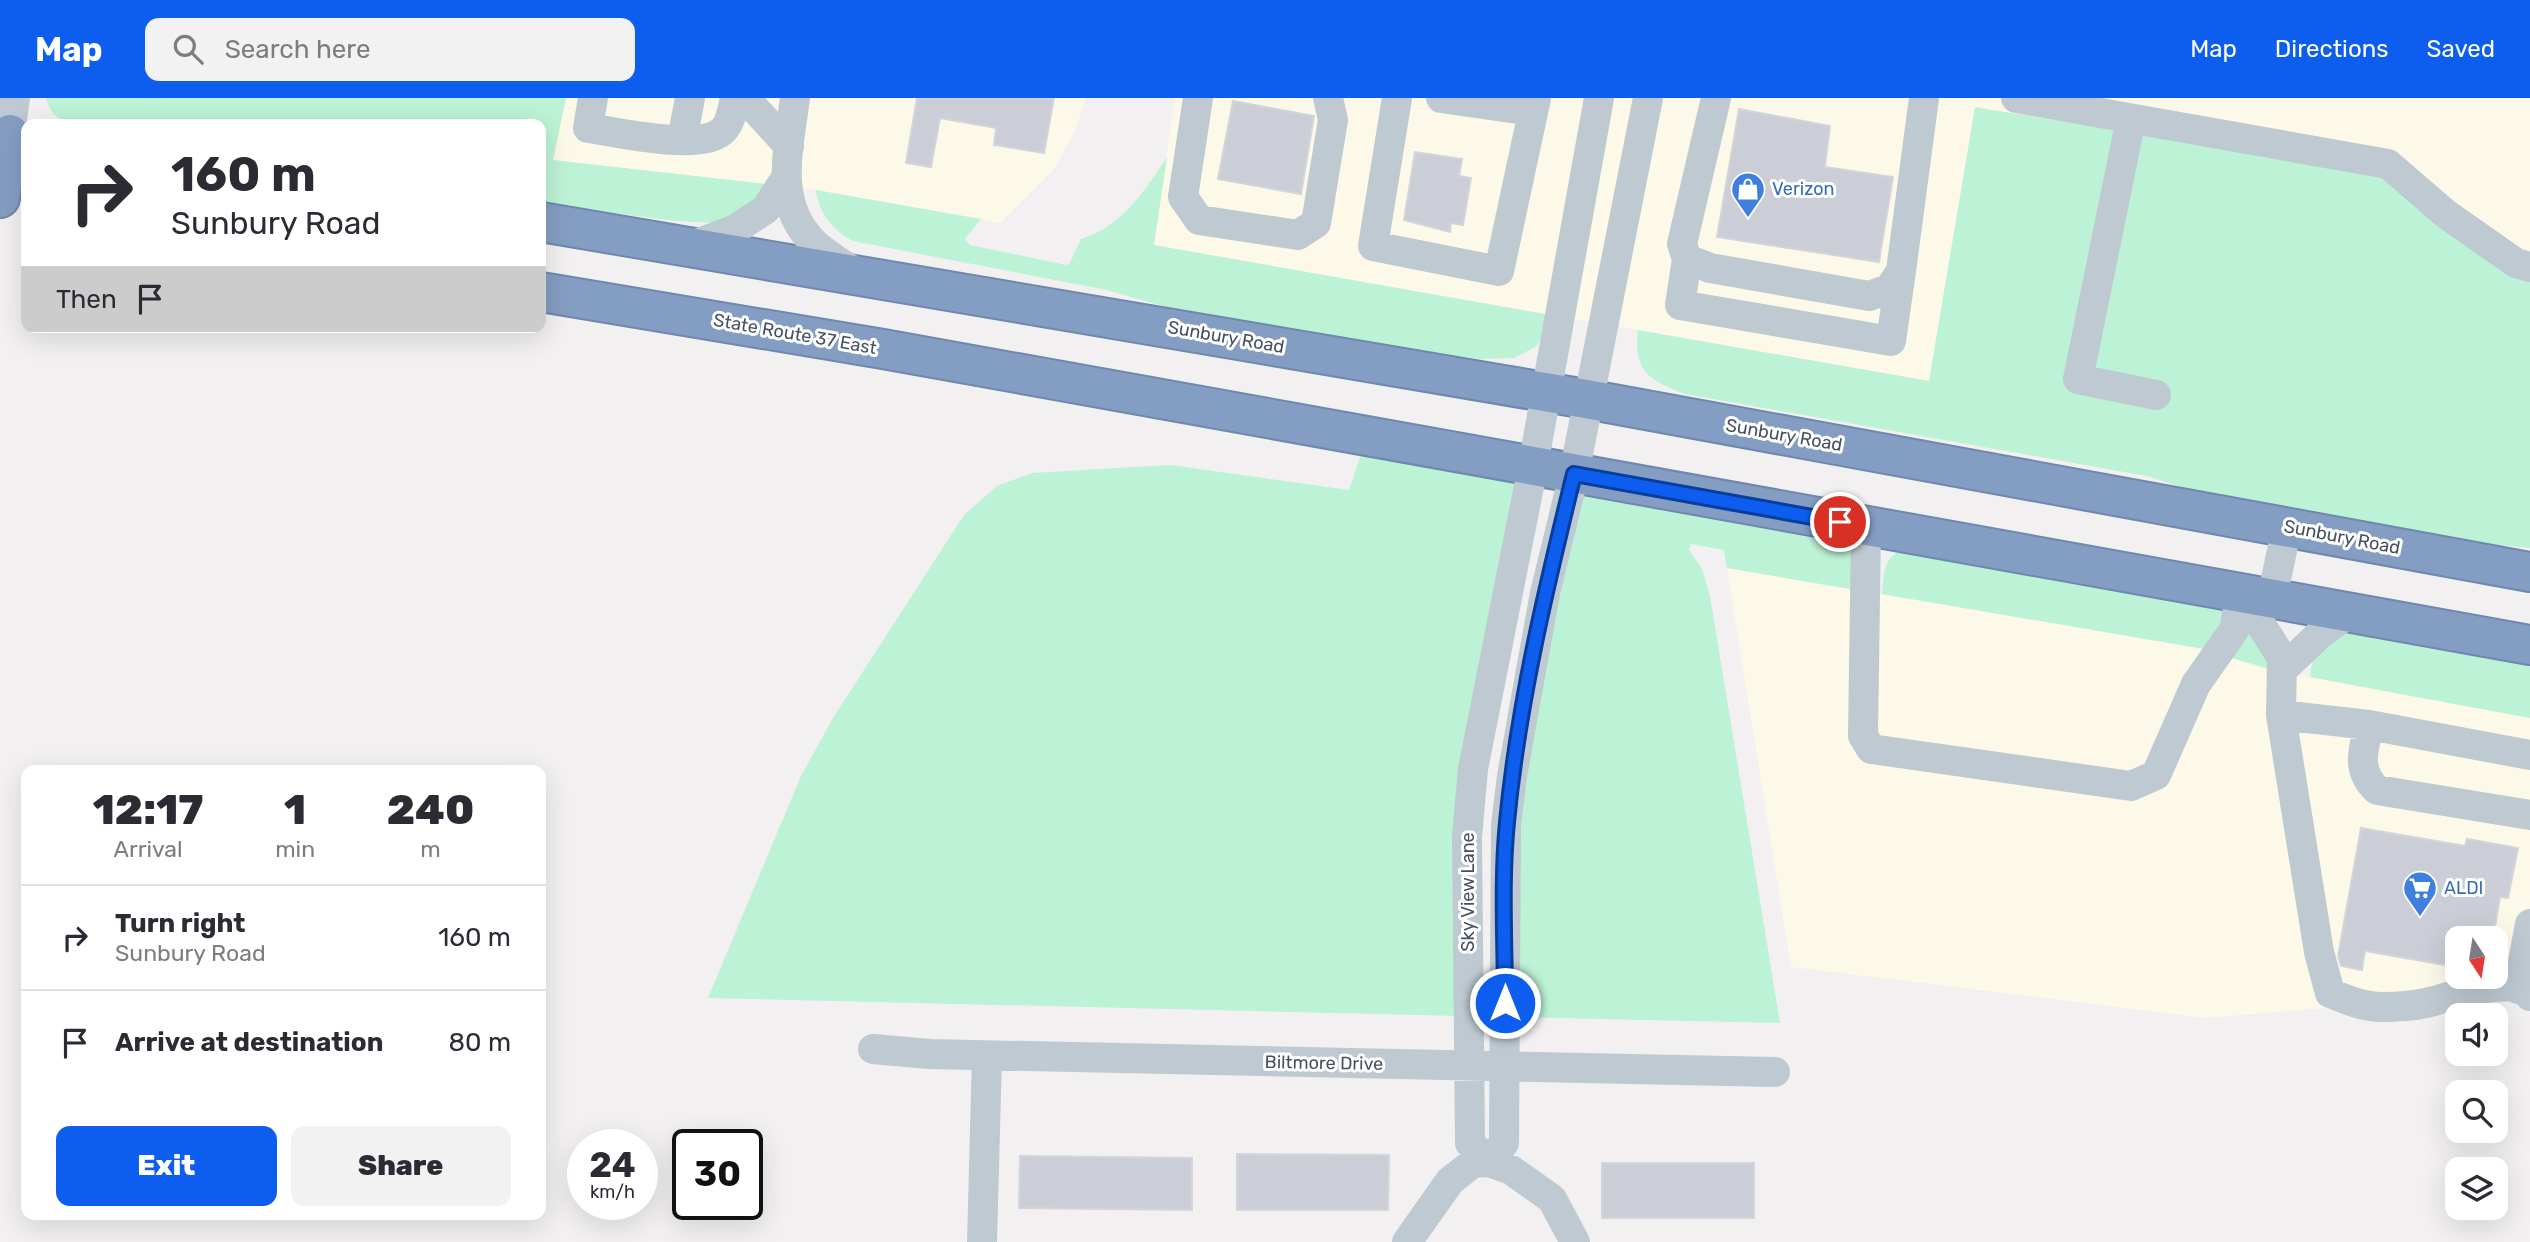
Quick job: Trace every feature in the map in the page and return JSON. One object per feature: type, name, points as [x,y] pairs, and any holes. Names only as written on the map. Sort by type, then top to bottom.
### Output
[{"type":"highway","points":[[0,198],[13,125]]},
{"type":"highway","points":[[0,204],[21,208]]},
{"type":"highway","points":[[546,223],[859,275]]},
{"type":"highway","name":"Sunbury Road","points":[[859,275],[1586,399],[2526,569]]},
{"type":"highway","name":"State Route 37 East","points":[[546,293],[1050,379],[1533,466]]},
{"type":"highway","points":[[1533,466],[2530,645]]},
{"type":"street","points":[[593,98],[588,128],[698,141],[723,132],[730,121],[735,98]]},
{"type":"street","points":[[682,140],[690,98]]},
{"type":"street","points":[[744,98],[789,146]]},
{"type":"street","points":[[795,98],[785,179],[796,219],[813,242],[859,275]]},
{"type":"street","points":[[1198,98],[1183,197],[1199,219],[1297,235],[1315,223],[1334,120],[1328,98]]},
{"type":"street","points":[[1397,98],[1373,246],[1499,271],[1534,105],[1441,98]]},
{"type":"street","name":"Sky View Lane","points":[[1489,1163],[1469,1143],[1468,837],[1473,769],[1533,466],[1599,98]]},
{"type":"street","points":[[1489,1163],[1504,1143],[1508,813],[1545,593],[1574,474],[1586,399],[1648,98]]},
{"type":"street","points":[[1716,98],[1682,244],[1688,259],[1680,305],[1891,341],[1924,98]]},
{"type":"street","points":[[2016,98],[2388,164],[2446,214],[2516,264],[2530,267]]},
{"type":"street","points":[[2131,119],[2078,379],[2156,395]]},
{"type":"street","points":[[691,246],[736,229],[766,209],[785,179]]},
{"type":"street","points":[[1688,259],[1710,268],[1869,296],[1889,289],[1901,271]]},
{"type":"street","points":[[1866,527],[1863,736],[1871,749],[2131,786],[2156,775],[2196,684],[2257,596],[2287,527]]},
{"type":"street","points":[[2257,596],[2284,668],[2281,715],[2319,952],[2330,993],[2356,1004],[2381,1007],[2424,1003],[2456,993],[2510,986],[2524,993],[2530,924]]},
{"type":"street","points":[[2284,668],[2321,633],[2350,612]]},
{"type":"street","points":[[2281,715],[2369,725],[2530,755]]},
{"type":"street","points":[[2369,725],[2362,767],[2367,780],[2378,790],[2530,815]]},
{"type":"street","name":"Biltmore Drive","points":[[873,1049],[987,1056],[1775,1072]]},
{"type":"street","points":[[982,1242],[987,1056]]},
{"type":"street","points":[[1407,1242],[1450,1181],[1473,1163],[1489,1163],[1511,1170],[1552,1199],[1575,1242]]},
{"type":"shaded area","points":[[566,98],[1086,98],[1075,130],[1055,168],[1000,223],[816,190],[553,160]]},
{"type":"shaded area","points":[[1175,98],[2530,98],[2530,281],[1976,107],[1929,381],[1153,245]]},
{"type":"shaded area","points":[[1727,568],[2204,649],[2264,669],[2530,718],[2530,1010],[2513,1001],[2445,1003],[2445,1008],[2400,1023],[2325,1008],[2206,1018],[1791,967]]},
{"type":"green space","points":[[46,98],[566,98],[553,160],[766,184],[751,205],[728,220],[667,220],[546,202],[546,119],[61,119],[50,108]]},
{"type":"green space","points":[[1975,107],[2359,170],[2381,177],[2530,281],[2530,548],[2478,543],[2206,495],[2147,476],[1685,394],[1662,384],[1646,372],[1638,355],[1638,330],[1929,381]]},
{"type":"green space","points":[[1167,157],[1154,245],[1550,315],[1546,334],[1535,347],[1514,358],[1479,359],[1291,333],[1187,313],[1107,290],[853,241],[839,232],[828,220],[820,207],[816,190],[981,219],[965,239],[970,245],[1066,265],[1070,263],[1081,239],[1108,226],[1131,206]]},
{"type":"green space","points":[[1363,449],[1523,478],[1468,752],[1462,1016],[708,998],[801,776],[833,718],[964,515],[997,486],[1032,473],[1170,465],[1349,490]]},
{"type":"green space","points":[[1576,488],[1841,536],[1853,547],[1861,591],[1727,568],[1724,550],[1691,544],[1689,550],[1702,569],[1710,596],[1780,1023],[1510,1017],[1513,836]]},
{"type":"green space","points":[[1905,549],[2233,611],[2204,649],[1882,594],[1888,561],[1897,552]]},
{"type":"green space","points":[[2344,628],[2530,661],[2530,718],[2310,677],[2313,658]]},
{"type":"green space","points":[[2248,629],[2281,672],[2228,657]]},
{"type":"building","points":[[917,98],[1054,98],[1044,153],[994,145],[996,128],[940,118],[931,167],[906,163]]},
{"type":"building","points":[[1233,101],[1314,116],[1301,194],[1218,179]]},
{"type":"building","points":[[1739,109],[1830,126],[1825,167],[1893,177],[1879,262],[1717,237]]},
{"type":"building","points":[[1415,152],[1462,159],[1459,176],[1471,178],[1463,225],[1451,223],[1450,232],[1404,220]]},
{"type":"building","name":"ALDI","points":[[2361,828],[2465,846],[2467,839],[2518,848],[2508,898],[2500,897],[2495,926],[2445,926],[2445,965],[2365,951],[2362,970],[2341,966],[2338,956]]},
{"type":"building","points":[[1237,1154],[1389,1155],[1388,1210],[1237,1210]]},
{"type":"building","points":[[1020,1156],[1192,1158],[1192,1210],[1019,1208]]},
{"type":"building","points":[[1602,1163],[1754,1163],[1754,1218],[1602,1218]]},
{"type":"place","name":"Verizon","points":[[1748,219]]},
{"type":"place","name":"ALDI","points":[[2420,918]]},
{"type":"route","points":[[1505,1003],[1506,825],[1512,776],[1545,593],[1574,474],[1840,522]]}]
